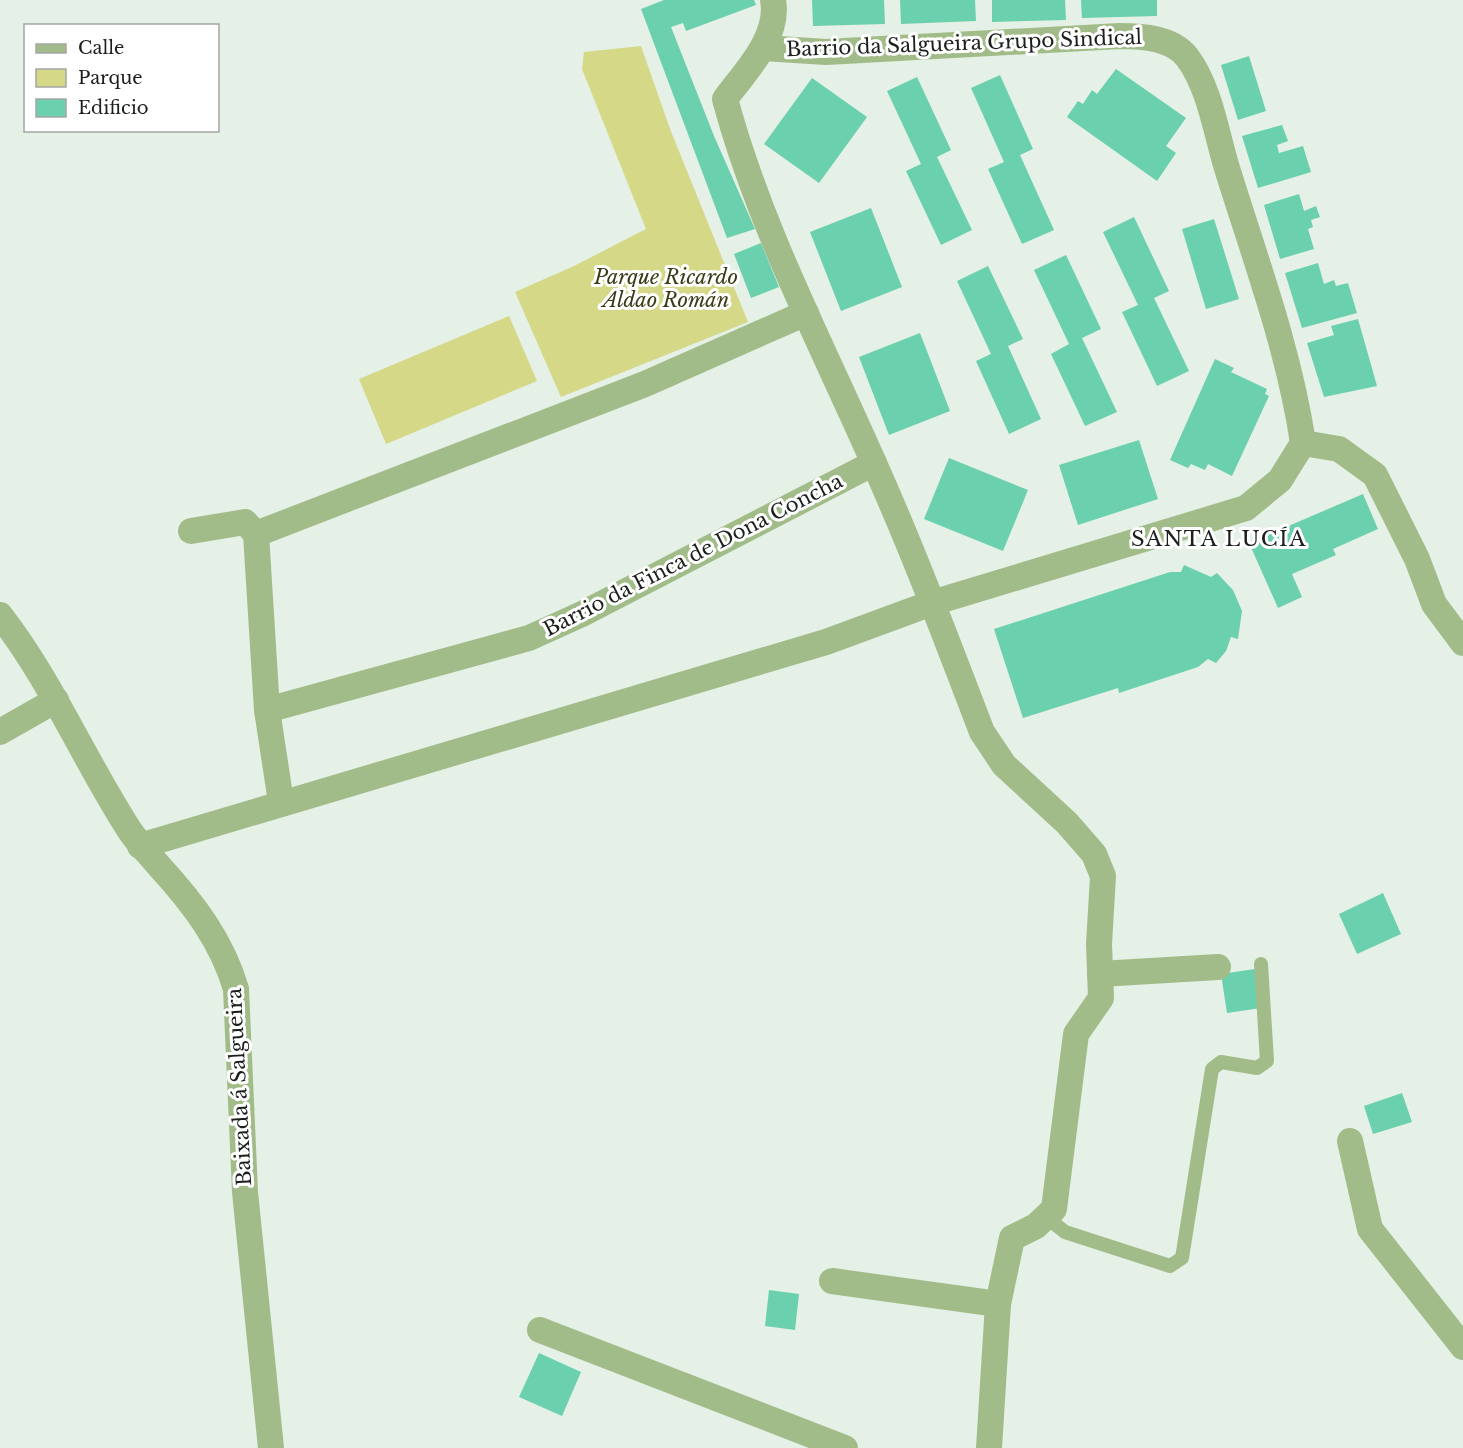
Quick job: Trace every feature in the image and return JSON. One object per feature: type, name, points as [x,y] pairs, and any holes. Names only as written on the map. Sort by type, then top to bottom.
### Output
[{"type":"street","name":"Barrio da Salgueira Grupo Sindical","points":[[773,0],[775,11],[763,48],[725,99],[739,151],[806,313],[874,463],[982,732],[1004,765],[1067,823],[1094,854],[1103,876],[1101,998],[1076,1034],[1054,1209],[1046,1217]]},
{"type":"street","name":"Barrio da Salgueira Grupo Sindical","points":[[763,48],[826,52],[1120,36],[1154,37],[1186,56],[1200,79],[1296,394],[1303,443]]},
{"type":"street","points":[[256,534],[645,384],[806,313]]},
{"type":"street","points":[[140,846],[281,802],[826,642],[932,603],[1246,508],[1280,480],[1303,443],[1339,449],[1375,475],[1417,559],[1434,604],[1463,644]]},
{"type":"street","name":"Barrio da Finca de Dona Concha","points":[[267,710],[530,638],[582,614],[874,463]]},
{"type":"street","points":[[191,531],[245,522],[256,534],[267,710],[281,802]]},
{"type":"street","name":"Baixada á Salgueira","points":[[0,615],[34,660],[93,771],[140,846],[211,930],[228,961],[236,989],[245,1192],[271,1448]]},
{"type":"street","points":[[0,732],[56,700]]},
{"type":"street","points":[[1100,974],[1218,967]]},
{"type":"street","points":[[1350,1141],[1370,1229],[1463,1347]]},
{"type":"street","points":[[989,1448],[998,1304],[1012,1238],[1036,1226],[1046,1217]]},
{"type":"street","points":[[832,1281],[998,1304]]},
{"type":"street","points":[[540,1330],[845,1448]]},
{"type":"lane","points":[[1046,1217],[1065,1232],[1170,1266],[1182,1258],[1212,1069],[1221,1062],[1257,1068],[1267,1061],[1261,964]]},
{"type":"green space","name":"Parque Ricardo Aldao Román","points":[[641,46],[670,129],[748,322],[561,397],[515,292],[574,266],[646,229],[582,69],[584,52]]},
{"type":"green space","points":[[509,316],[537,381],[386,444],[359,379]]},
{"type":"building","points":[[664,0],[754,0],[756,5],[686,31],[683,23],[671,27],[714,136],[755,229],[727,238],[641,9]]},
{"type":"building","points":[[812,0],[884,0],[885,24],[813,26]]},
{"type":"building","points":[[900,0],[975,0],[976,21],[901,24]]},
{"type":"building","points":[[992,0],[1065,0],[1066,20],[992,22]]},
{"type":"building","points":[[1081,0],[1157,0],[1157,16],[1082,18]]},
{"type":"building","points":[[1249,56],[1266,111],[1238,120],[1221,65]]},
{"type":"building","points":[[1116,69],[1186,118],[1166,146],[1176,153],[1157,181],[1067,117],[1078,101],[1083,104],[1092,90],[1097,94]]},
{"type":"building","points":[[1000,75],[1033,149],[1020,155],[1054,230],[1022,244],[988,169],[1004,162],[971,88]]},
{"type":"building","points":[[917,77],[951,150],[937,157],[972,230],[941,245],[906,171],[921,164],[887,91]]},
{"type":"building","points":[[812,78],[867,117],[819,183],[764,144]]},
{"type":"building","points":[[1282,125],[1288,141],[1277,145],[1279,153],[1303,146],[1311,172],[1258,188],[1242,136]]},
{"type":"building","points":[[1299,194],[1304,211],[1316,206],[1320,217],[1311,220],[1313,227],[1308,229],[1314,249],[1280,259],[1264,205]]},
{"type":"building","points":[[871,208],[902,287],[841,311],[810,232]]},
{"type":"building","points":[[1134,217],[1169,291],[1154,298],[1189,371],[1157,386],[1122,312],[1138,305],[1103,232]]},
{"type":"building","points":[[1214,219],[1239,299],[1206,309],[1182,229]]},
{"type":"building","points":[[761,243],[779,287],[751,298],[734,254]]},
{"type":"building","points":[[1066,255],[1101,329],[1082,338],[1117,412],[1085,426],[1051,354],[1069,344],[1034,270]]},
{"type":"building","points":[[1318,263],[1324,284],[1334,280],[1336,286],[1348,283],[1357,313],[1302,328],[1285,273]]},
{"type":"building","points":[[988,266],[1023,339],[1008,346],[1041,419],[1009,434],[976,361],[991,354],[957,281]]},
{"type":"building","points":[[1358,319],[1377,386],[1324,397],[1307,343],[1334,335],[1331,326]]},
{"type":"building","points":[[920,333],[950,411],[889,435],[859,357]]},
{"type":"building","points":[[1215,359],[1234,368],[1231,372],[1267,389],[1265,394],[1269,396],[1232,476],[1208,464],[1205,470],[1191,464],[1188,468],[1170,460]]},
{"type":"building","points":[[1139,440],[1158,499],[1078,525],[1059,465]]},
{"type":"building","points":[[949,458],[1028,490],[1003,551],[924,519]]},
{"type":"building","points":[[1363,494],[1378,529],[1333,549],[1336,555],[1292,574],[1302,597],[1278,608],[1249,543]]},
{"type":"building","points":[[1184,565],[1211,577],[1217,573],[1233,590],[1242,611],[1238,639],[1231,637],[1226,651],[1216,663],[1208,659],[1198,667],[1119,693],[1118,688],[1023,718],[994,629],[1170,572],[1181,572]]},
{"type":"building","points":[[1383,893],[1401,934],[1357,954],[1339,914]]},
{"type":"building","points":[[1255,969],[1261,1008],[1227,1013],[1221,974]]},
{"type":"building","points":[[1402,1093],[1412,1122],[1373,1134],[1364,1106]]},
{"type":"building","points":[[769,1290],[799,1294],[795,1330],[765,1326]]},
{"type":"building","points":[[539,1353],[581,1372],[562,1416],[519,1397]]},
{"type":"district","name":"SANTA LUCÍA","points":[[1219,539]]}]
